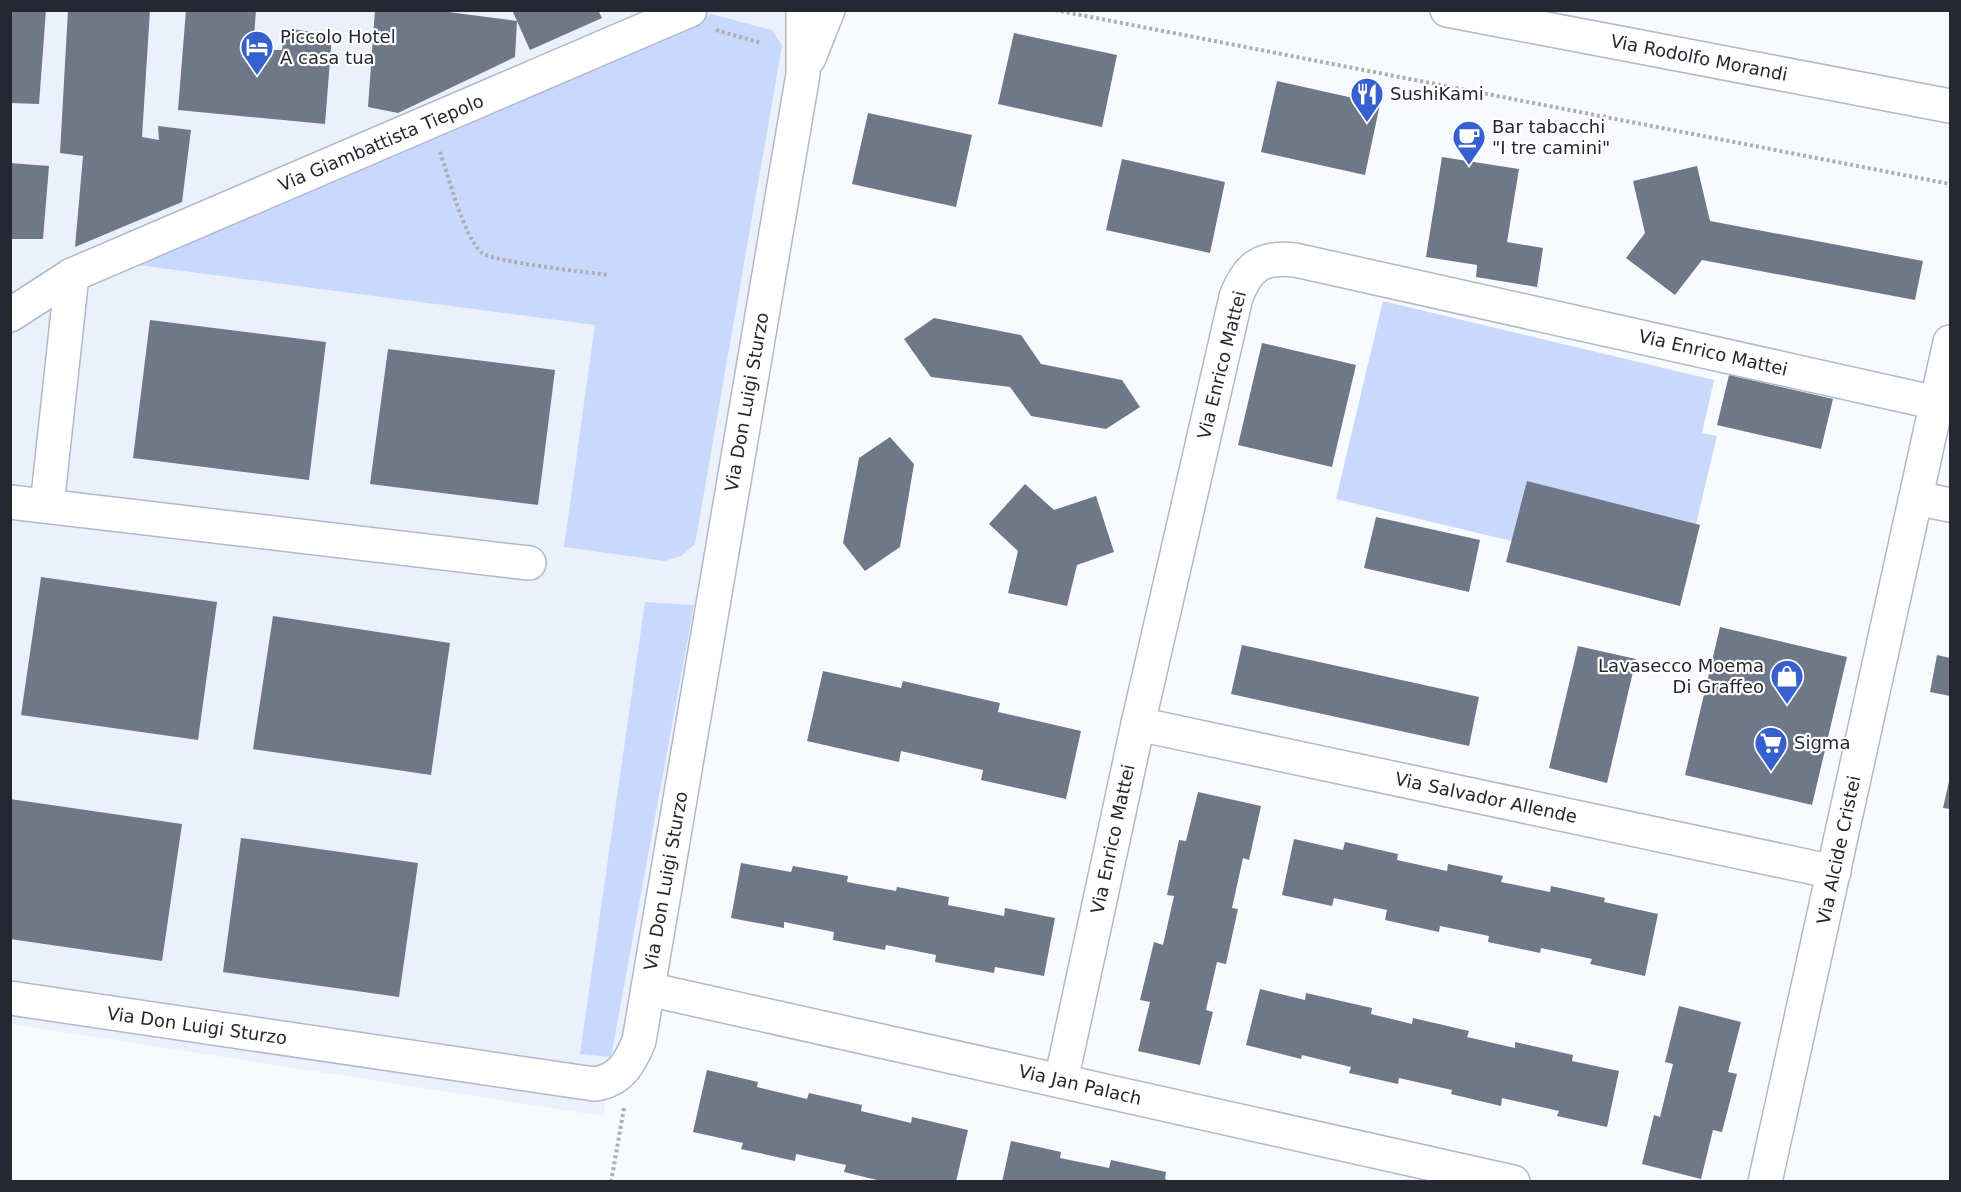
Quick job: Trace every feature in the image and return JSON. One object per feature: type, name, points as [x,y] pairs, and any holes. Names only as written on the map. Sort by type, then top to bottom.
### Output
[{"type":"street","name":"Via Giambattista Tiepolo","points":[[10,315],[72,275],[690,10]]},
{"type":"street","name":"Via Don Luigi Sturzo","points":[[10,998],[594,1084],[607,1083],[618,1076],[631,1060],[639,1041],[803,74],[803,10]]},
{"type":"street","name":"Via Don Luigi Sturzo","points":[[803,74],[828,10]]},
{"type":"street","name":"Via Rodolfo Morandi","points":[[1447,10],[1950,106]]},
{"type":"street","name":"Via Enrico Mattei","points":[[1061,1081],[1138,724],[1236,297],[1245,278],[1257,266],[1276,258],[1295,260],[1937,403]]},
{"type":"street","points":[[47,507],[72,275]]},
{"type":"street","name":"Via Alcide Cristei","points":[[1766,1182],[1950,342]]},
{"type":"street","points":[[1916,498],[1950,505]]},
{"type":"street","points":[[10,502],[529,563]]},
{"type":"street","name":"Via Salvador Allende","points":[[1138,724],[1834,872]]},
{"type":"street","name":"Via Jan Palach","points":[[648,989],[1513,1182]]},
{"type":"path","points":[[1055,10],[1950,184]]},
{"type":"path","points":[[429,122],[470,237],[483,254],[501,260],[608,275]]},
{"type":"path","points":[[611,1182],[631,1060]]},
{"type":"shaded area","points":[[10,11],[797,11],[627,1051],[613,1066],[603,1116],[11,1024]]},
{"type":"shaded area","points":[[711,14],[772,30],[782,46],[695,544],[681,556],[665,561],[564,547],[595,325],[138,265]]},
{"type":"shaded area","points":[[1383,301],[1714,380],[1702,433],[1717,436],[1682,582],[1336,499]]},
{"type":"shaded area","points":[[645,602],[694,605],[611,1057],[580,1054]]},
{"type":"building","points":[[10,10],[46,10],[39,104],[10,103]]},
{"type":"building","points":[[68,10],[150,10],[142,137],[159,140],[158,126],[191,130],[182,202],[75,247],[83,156],[60,153]]},
{"type":"building","points":[[186,10],[256,10],[253,50],[282,50],[285,28],[332,35],[325,124],[178,110]]},
{"type":"building","points":[[375,10],[433,10],[517,21],[515,57],[398,113],[368,107]]},
{"type":"building","points":[[512,10],[598,10],[602,18],[530,50]]},
{"type":"building","points":[[1014,33],[1117,55],[1102,127],[998,104]]},
{"type":"building","points":[[1277,81],[1380,104],[1365,175],[1261,152]]},
{"type":"building","points":[[868,113],[972,135],[956,207],[852,184]]},
{"type":"building","points":[[1442,157],[1519,169],[1507,242],[1543,248],[1537,287],[1476,277],[1477,265],[1426,257]]},
{"type":"building","points":[[1122,159],[1225,182],[1210,253],[1106,230]]},
{"type":"building","points":[[10,163],[49,166],[43,239],[10,239]]},
{"type":"building","points":[[1697,166],[1710,221],[1923,261],[1915,300],[1702,260],[1675,295],[1626,258],[1645,233],[1633,181]]},
{"type":"building","points":[[934,318],[1021,335],[1041,364],[1122,380],[1140,407],[1106,429],[1031,416],[1010,387],[931,377],[904,339]]},
{"type":"building","points":[[150,320],[326,342],[309,480],[133,458]]},
{"type":"building","points":[[1262,343],[1356,365],[1332,467],[1238,445]]},
{"type":"building","points":[[388,349],[555,370],[538,505],[370,484]]},
{"type":"building","points":[[1729,375],[1833,399],[1821,449],[1717,425]]},
{"type":"building","points":[[890,437],[914,464],[900,547],[865,571],[843,543],[859,458]]},
{"type":"building","points":[[1527,481],[1700,525],[1680,606],[1506,562]]},
{"type":"building","points":[[1025,484],[1054,510],[1096,496],[1114,552],[1077,565],[1067,606],[1008,593],[1018,551],[989,524]]},
{"type":"building","points":[[1376,517],[1480,540],[1469,592],[1364,568]]},
{"type":"building","points":[[41,577],[217,602],[198,740],[21,715]]},
{"type":"building","points":[[273,616],[450,643],[431,775],[253,749]]},
{"type":"building","points":[[1720,627],[1847,657],[1812,805],[1685,775]]},
{"type":"building","points":[[1242,645],[1479,697],[1469,746],[1231,694]]},
{"type":"building","points":[[1578,646],[1636,659],[1607,783],[1549,768]]},
{"type":"building","points":[[1937,655],[1950,658],[1950,696],[1930,692]]},
{"type":"building","points":[[823,671],[901,688],[903,681],[1000,703],[998,712],[1081,731],[1066,799],[981,780],[983,770],[901,751],[899,762],[807,741]]},
{"type":"building","points":[[1950,777],[1950,809],[1943,808]]},
{"type":"building","points":[[1198,792],[1261,806],[1249,860],[1243,858],[1232,908],[1238,909],[1226,964],[1217,962],[1206,1010],[1213,1012],[1200,1065],[1138,1051],[1150,1002],[1140,1000],[1154,942],[1163,945],[1174,896],[1167,895],[1179,840],[1186,841]]},
{"type":"building","points":[[10,799],[182,824],[162,961],[10,939]]},
{"type":"building","points":[[241,838],[418,863],[399,997],[223,972]]},
{"type":"building","points":[[1294,839],[1343,850],[1345,842],[1398,854],[1397,860],[1447,871],[1448,864],[1503,876],[1501,882],[1550,892],[1551,886],[1605,898],[1604,902],[1658,914],[1645,976],[1590,964],[1592,959],[1541,948],[1540,953],[1488,942],[1489,936],[1440,926],[1439,932],[1385,920],[1387,910],[1334,898],[1332,906],[1282,895]]},
{"type":"building","points":[[741,863],[791,872],[793,866],[848,876],[847,882],[896,891],[897,887],[949,897],[948,905],[1004,916],[1005,908],[1055,918],[1044,976],[995,967],[994,973],[935,962],[936,955],[886,945],[885,950],[833,940],[834,932],[784,922],[784,928],[731,918]]},
{"type":"building","points":[[1260,989],[1305,1000],[1306,993],[1372,1008],[1371,1014],[1412,1024],[1413,1018],[1469,1031],[1467,1037],[1515,1048],[1515,1042],[1573,1055],[1572,1061],[1619,1071],[1607,1127],[1557,1116],[1559,1111],[1502,1098],[1501,1106],[1451,1094],[1452,1090],[1399,1078],[1398,1084],[1349,1073],[1351,1067],[1302,1055],[1301,1059],[1246,1045]]},
{"type":"building","points":[[1679,1006],[1741,1022],[1728,1072],[1737,1074],[1722,1132],[1713,1130],[1701,1179],[1642,1164],[1654,1115],[1660,1117],[1673,1064],[1665,1062]]},
{"type":"building","points":[[707,1070],[758,1082],[757,1087],[807,1099],[809,1093],[862,1105],[861,1111],[911,1123],[912,1117],[968,1130],[956,1182],[904,1180],[885,1182],[844,1172],[846,1165],[796,1154],[795,1161],[741,1149],[743,1143],[693,1132]]},
{"type":"building","points":[[1011,1141],[1061,1152],[1060,1158],[1109,1168],[1111,1160],[1166,1172],[1165,1179],[1174,1182],[1002,1182]]},
{"type":"place","name":"Piccolo Hotel A casa tua","points":[[257,76]]},
{"type":"place","name":"SushiKami","points":[[1367,123]]},
{"type":"place","name":"Bar tabacchi \"I tre camini\"","points":[[1469,166]]},
{"type":"place","name":"Lavasecco Moema Di Graffeo","points":[[1787,705]]},
{"type":"place","name":"Sigma","points":[[1771,772]]}]
